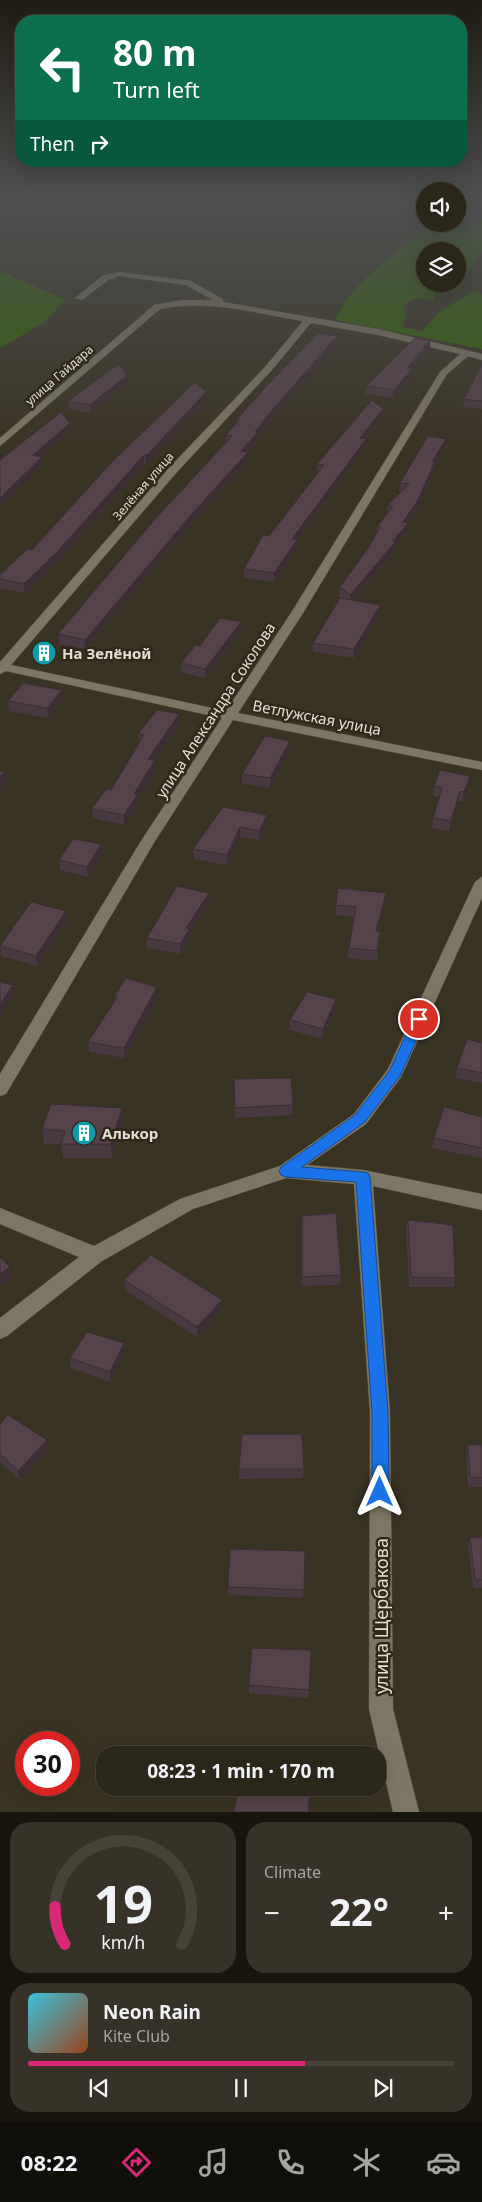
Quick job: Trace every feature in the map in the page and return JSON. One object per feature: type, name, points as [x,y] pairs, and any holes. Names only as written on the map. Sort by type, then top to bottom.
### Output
[{"type":"street","points":[[79,298],[95,286]]},
{"type":"street","points":[[193,286],[229,305]]},
{"type":"street","name":"улица Гайдара","points":[[0,443],[157,307],[182,302],[208,302],[229,305],[308,321],[378,332],[482,357]]},
{"type":"street","name":"Зелёная улица","points":[[1,667],[173,470],[268,370],[308,321]]},
{"type":"street","name":"улица Александра Соколова","points":[[0,1090],[148,841],[297,613],[444,372],[465,354]]},
{"type":"street","name":"Ветлужская улица","points":[[1,667],[231,716],[482,766]]},
{"type":"street","points":[[0,1330],[95,1255],[187,1204],[286,1171],[360,1119],[395,1072],[482,882]]},
{"type":"street","points":[[286,1171],[363,1177],[482,1202]]},
{"type":"street","name":"улица Щербакова","points":[[363,1177],[380,1413],[381,1709],[406,1812]]},
{"type":"street","points":[[0,1216],[95,1255]]},
{"type":"green space","points":[[0,286],[33,286],[66,300],[45,322],[0,348]]},
{"type":"green space","points":[[359,286],[416,286],[416,292],[436,292],[434,301],[416,298],[403,306],[406,318],[402,327],[422,331],[438,313],[473,291],[482,295],[482,349],[335,320],[342,307]]},
{"type":"building","points":[[319,333],[337,336],[267,416],[255,432],[258,432],[241,451],[248,452],[191,515],[85,640],[58,634],[156,518],[232,436],[226,435],[240,419],[237,419]]},
{"type":"building","points":[[415,338],[430,341],[407,368],[412,369],[394,390],[366,386]]},
{"type":"building","points":[[119,364],[127,375],[90,405],[68,401]]},
{"type":"building","points":[[482,364],[482,401],[464,399]]},
{"type":"building","points":[[195,382],[206,392],[146,456],[144,455],[57,552],[24,584],[0,579],[0,575],[27,549],[32,550],[109,465]]},
{"type":"building","points":[[372,400],[383,409],[360,438],[366,439],[292,539],[297,540],[274,573],[244,569],[263,535],[269,536],[324,465],[317,464]]},
{"type":"building","points":[[61,412],[70,423],[33,455],[42,457],[0,498],[0,460]]},
{"type":"building","points":[[428,436],[446,439],[432,462],[436,459],[417,502],[403,522],[408,523],[393,541],[396,541],[350,595],[340,587],[369,547],[380,527],[377,527],[393,506],[388,505],[409,484],[400,483]]},
{"type":"building","points":[[340,598],[380,605],[354,649],[313,643]]},
{"type":"building","points":[[220,618],[241,622],[205,669],[181,663],[196,645],[200,646]]},
{"type":"building","points":[[23,683],[62,690],[47,708],[8,701]]},
{"type":"building","points":[[157,710],[179,714],[148,759],[155,760],[134,794],[137,795],[124,815],[92,809],[106,789],[111,790],[144,735],[138,734]]},
{"type":"building","points":[[265,736],[290,741],[270,778],[242,774]]},
{"type":"building","points":[[440,770],[470,776],[464,792],[460,791],[451,821],[433,818],[442,788],[434,786]]},
{"type":"building","points":[[0,771],[5,772],[0,778]]},
{"type":"building","points":[[223,807],[267,815],[259,831],[240,827],[227,855],[193,849]]},
{"type":"building","points":[[73,839],[101,844],[87,867],[59,860]]},
{"type":"building","points":[[177,886],[209,893],[186,928],[190,929],[180,944],[147,938]]},
{"type":"building","points":[[338,888],[386,893],[376,931],[380,931],[377,951],[349,948],[356,907],[336,905]]},
{"type":"building","points":[[31,902],[66,911],[36,956],[0,946]]},
{"type":"building","points":[[126,978],[157,987],[124,1048],[88,1042],[118,996],[115,995]]},
{"type":"building","points":[[0,982],[13,985],[0,1004]]},
{"type":"building","points":[[307,992],[336,999],[323,1029],[290,1020]]},
{"type":"building","points":[[467,1039],[482,1043],[482,1073],[457,1068]]},
{"type":"building","points":[[291,1078],[293,1105],[235,1108],[234,1079]]},
{"type":"building","points":[[51,1104],[122,1108],[111,1144],[61,1144],[65,1131],[42,1129]]},
{"type":"building","points":[[444,1107],[482,1117],[482,1148],[434,1138]]},
{"type":"building","points":[[336,1213],[341,1275],[302,1277],[302,1216]]},
{"type":"building","points":[[408,1220],[453,1225],[455,1278],[411,1277]]},
{"type":"building","points":[[151,1255],[222,1300],[197,1327],[124,1280]]},
{"type":"building","points":[[0,1257],[10,1267],[0,1274]]},
{"type":"building","points":[[87,1332],[124,1343],[110,1372],[70,1358]]},
{"type":"building","points":[[8,1415],[47,1440],[18,1471],[0,1454],[0,1424]]},
{"type":"building","points":[[242,1434],[302,1434],[304,1469],[239,1469]]},
{"type":"building","points":[[468,1445],[482,1445],[482,1478],[470,1477]]},
{"type":"building","points":[[470,1537],[482,1538],[482,1580],[475,1579]]},
{"type":"building","points":[[230,1549],[305,1551],[304,1590],[228,1587]]},
{"type":"building","points":[[252,1648],[311,1650],[309,1690],[249,1685]]},
{"type":"building","points":[[237,1796],[309,1796],[308,1812],[234,1812]]},
{"type":"place","name":"На Зелёной","points":[[44,653]]},
{"type":"place","name":"Алькор","points":[[84,1133]]},
{"type":"route","points":[[380,1492],[380,1413],[363,1177],[286,1171],[360,1119],[395,1072],[419,1019]]}]
